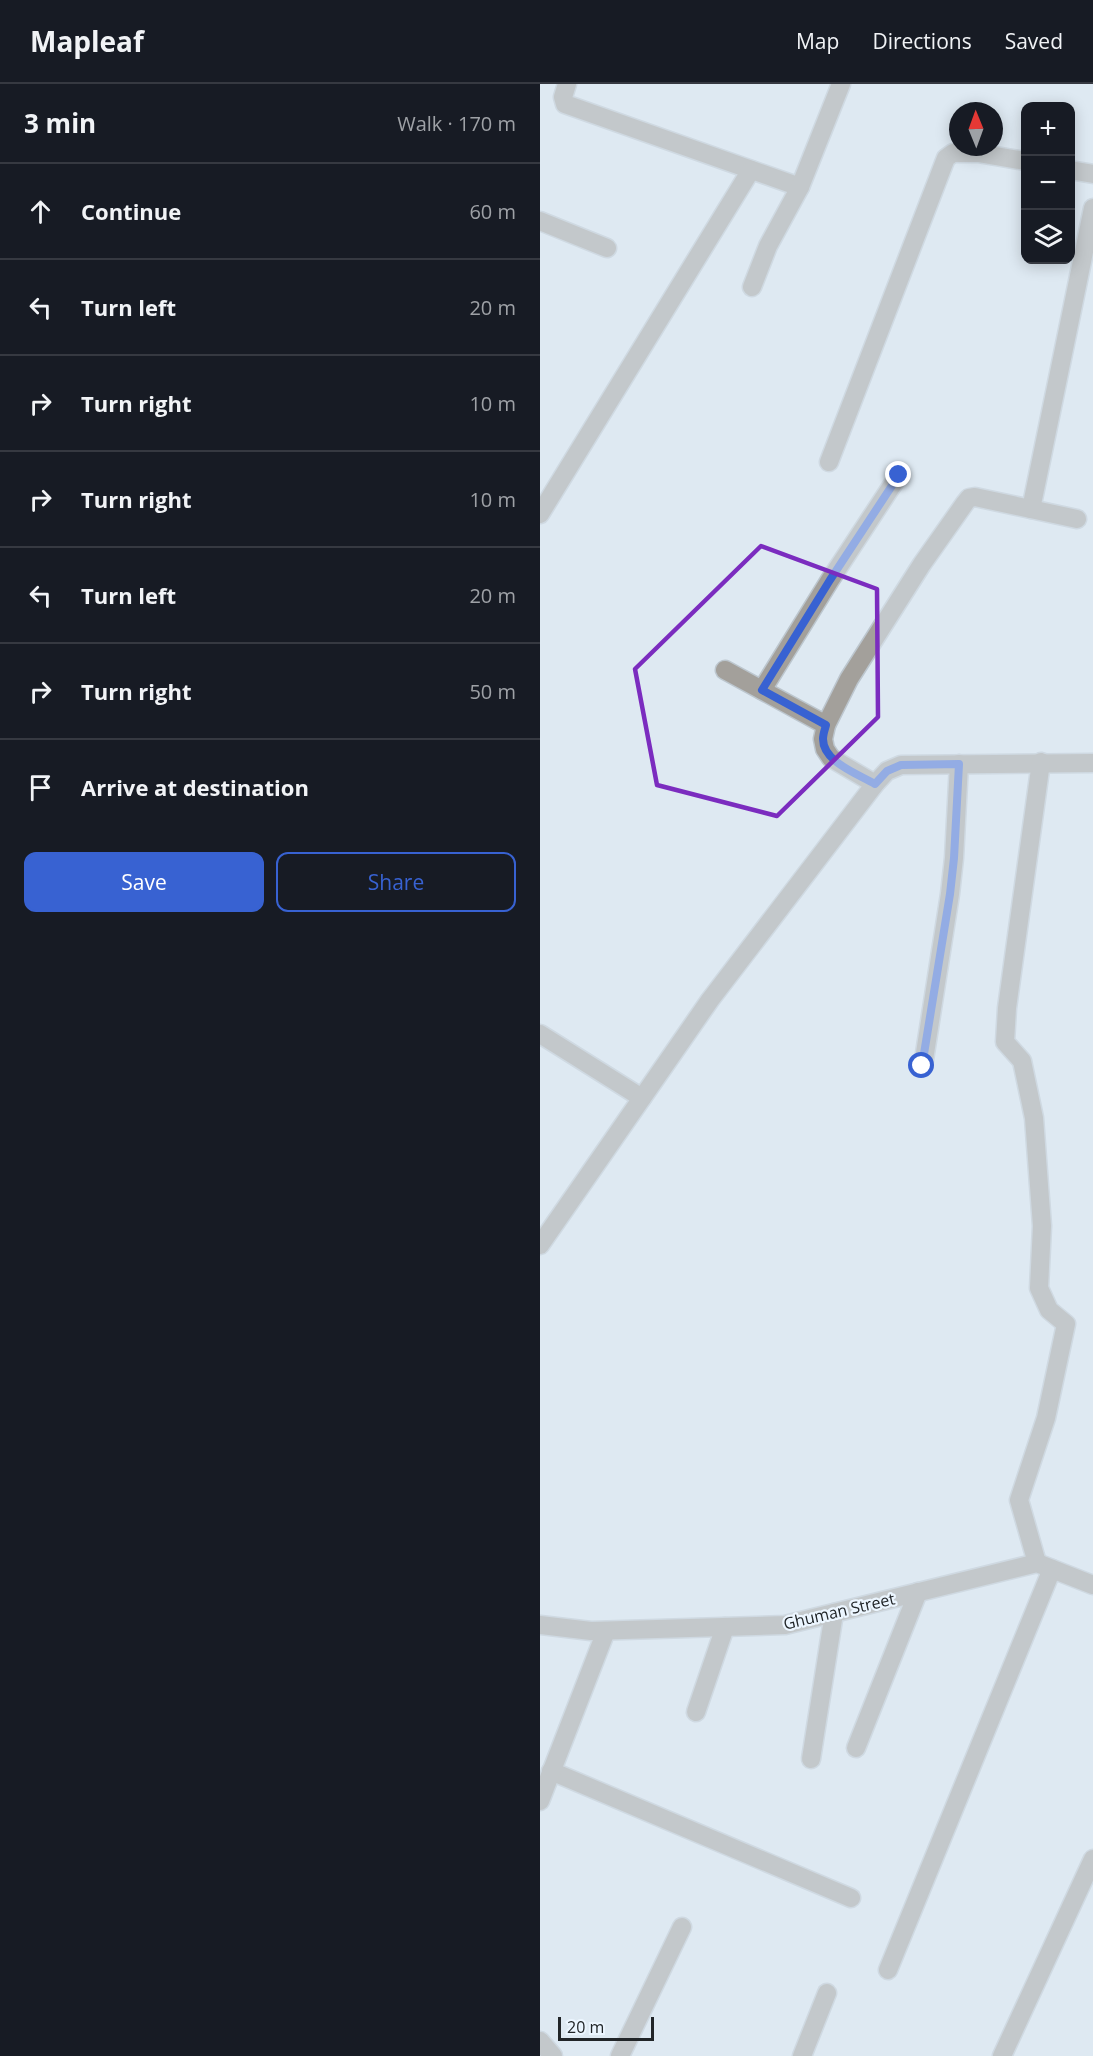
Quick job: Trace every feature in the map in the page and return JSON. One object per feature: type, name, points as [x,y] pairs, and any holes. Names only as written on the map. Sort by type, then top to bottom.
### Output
[{"type":"street","points":[[567,84],[563,97],[565,104],[800,187]]},
{"type":"street","points":[[752,287],[768,246],[800,187],[841,84]]},
{"type":"street","points":[[829,462],[946,158],[952,153],[978,153],[1021,160]]},
{"type":"street","points":[[540,514],[751,170]]},
{"type":"street","points":[[1075,171],[1093,174]]},
{"type":"street","points":[[1031,509],[1093,208]]},
{"type":"street","points":[[540,221],[606,248]]},
{"type":"street","points":[[762,690],[899,475]]},
{"type":"street","points":[[875,784],[831,758],[825,749],[823,739],[826,725],[855,670],[922,564],[969,498],[975,497],[1077,519]]},
{"type":"street","points":[[725,670],[826,725]]},
{"type":"street","points":[[888,1970],[1044,1566],[1019,1500],[1046,1418],[1066,1324],[1049,1310],[1039,1288],[1042,1226],[1034,1118],[1022,1061],[1005,1042],[1007,1008],[1041,762]]},
{"type":"street","points":[[540,1245],[710,1000],[887,771],[901,765],[1093,763]]},
{"type":"street","points":[[922,1066],[950,894],[959,764]]},
{"type":"street","points":[[540,1034],[642,1098]]},
{"type":"street","points":[[1044,1566],[1093,1585]]},
{"type":"street","name":"Ghuman Street","points":[[540,1625],[591,1631],[785,1625],[918,1592],[1044,1566]]},
{"type":"street","points":[[856,1748],[918,1592]]},
{"type":"street","points":[[811,1759],[834,1613]]},
{"type":"street","points":[[696,1712],[725,1627]]},
{"type":"street","points":[[540,1800],[606,1630]]},
{"type":"street","points":[[551,1771],[851,1898]]},
{"type":"street","points":[[1002,2056],[1093,1859]]},
{"type":"street","points":[[620,2056],[682,1927]]},
{"type":"street","points":[[802,2056],[827,1993]]},
{"type":"street","points":[[540,2041],[553,2056]]},
{"type":"highlighted area","points":[[761,546],[877,589],[878,717],[777,816],[657,785],[635,669]]},
{"type":"route","points":[[899,475],[762,690],[826,725],[823,739],[825,749],[831,758],[875,784],[887,771],[901,765],[959,764],[950,894],[922,1066]]}]
